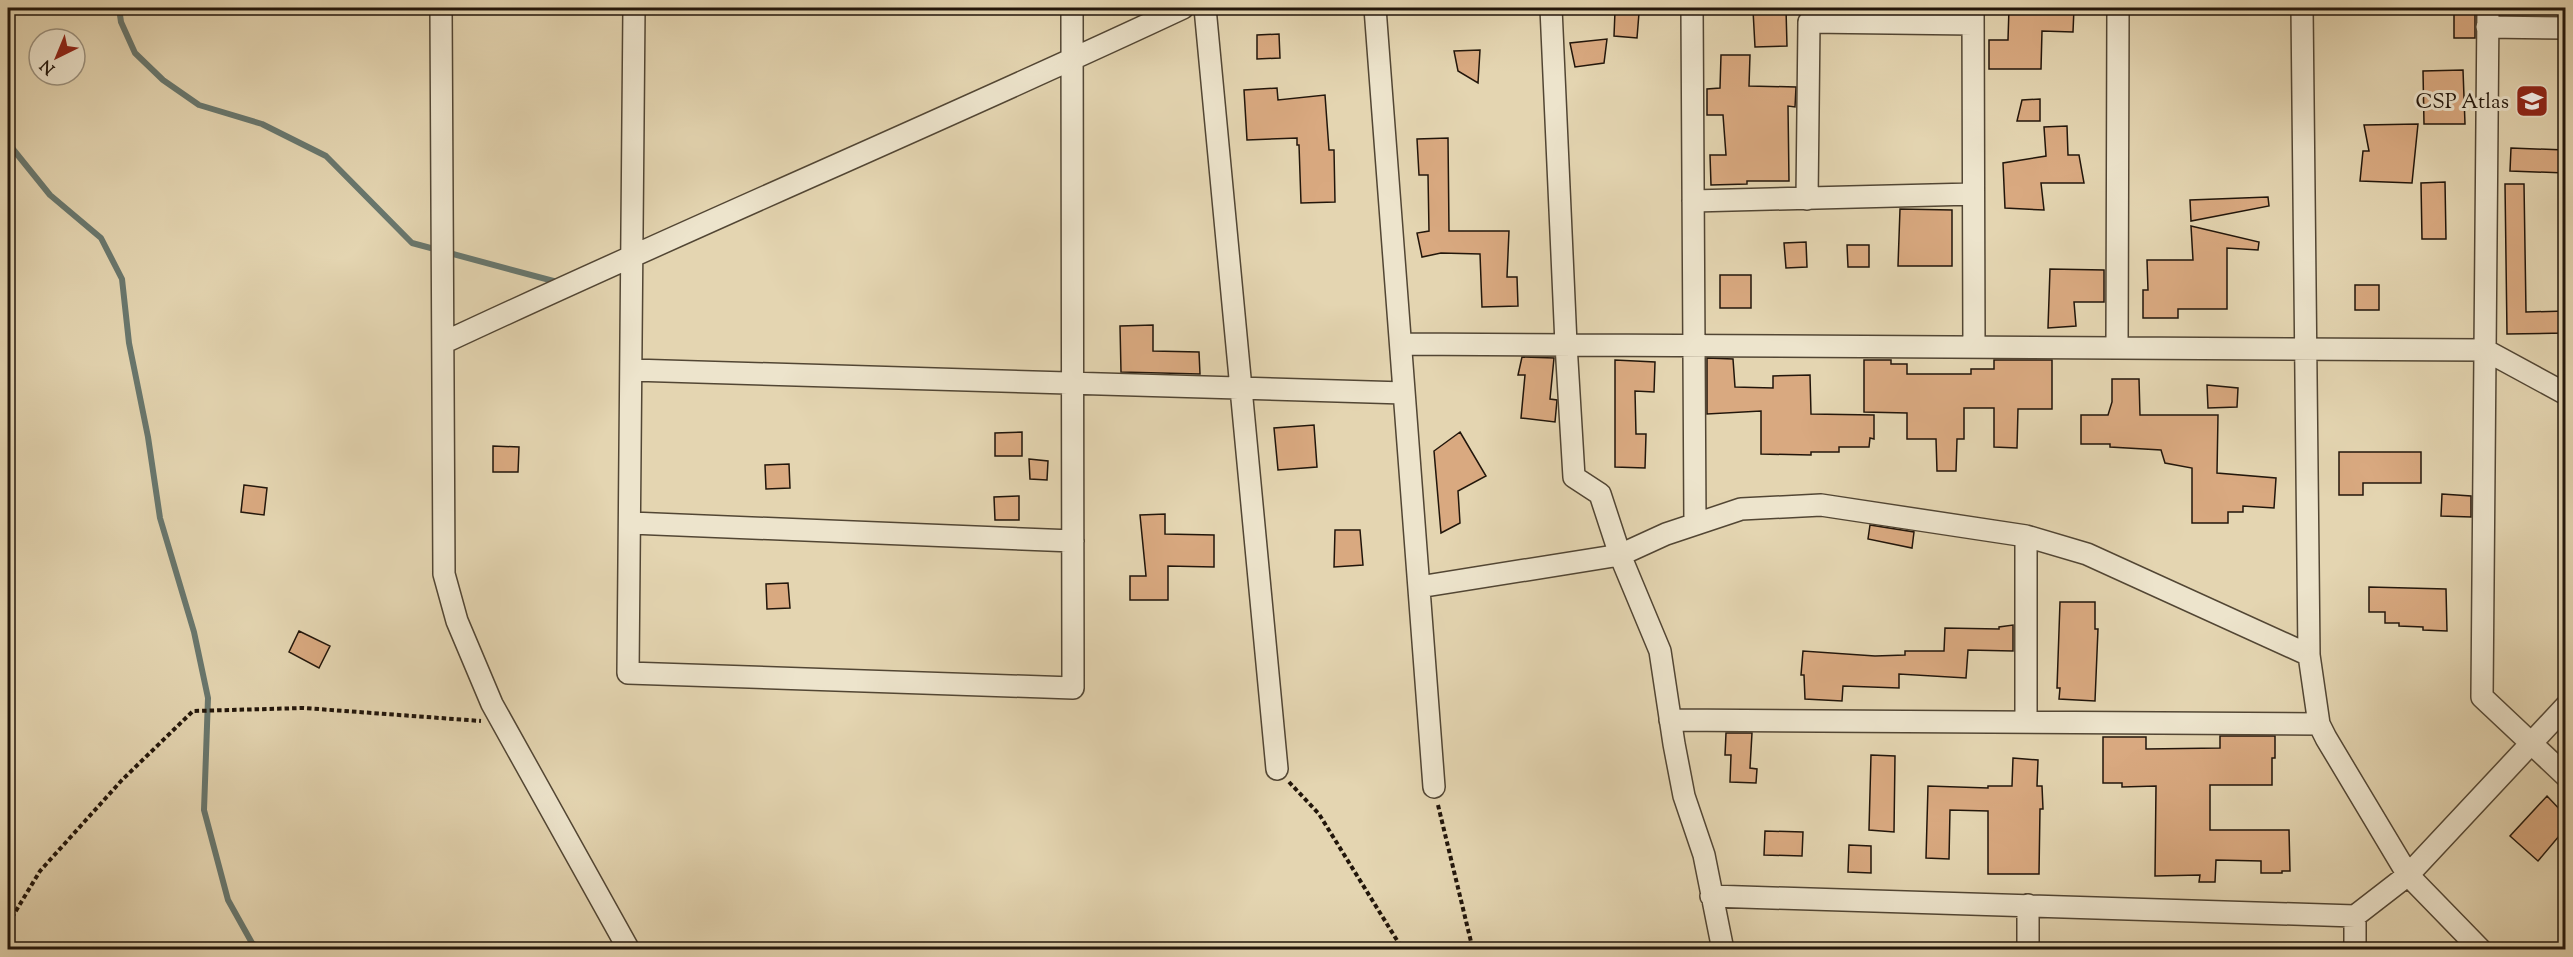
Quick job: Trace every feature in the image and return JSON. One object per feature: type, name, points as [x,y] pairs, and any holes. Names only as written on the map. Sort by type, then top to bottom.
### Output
[{"type":"street","points":[[441,8],[444,574],[457,621],[503,723],[629,950]]},
{"type":"street","points":[[634,8],[628,673],[1073,688],[1072,8]]},
{"type":"street","points":[[443,343],[1183,8]]},
{"type":"street","points":[[1205,8],[1276,769]]},
{"type":"street","points":[[1375,8],[1434,787]]},
{"type":"street","points":[[1551,8],[1574,477],[1600,494],[1620,555],[1660,651],[1684,796],[1704,855],[1723,950]]},
{"type":"street","points":[[1692,8],[1695,523]]},
{"type":"street","points":[[2117,348],[2118,8]]},
{"type":"street","points":[[2302,8],[2309,655],[2319,724],[2408,875],[2481,950]]},
{"type":"street","points":[[1807,198],[1809,22],[1973,16],[1974,347]]},
{"type":"street","points":[[2565,28],[2488,17],[2482,697],[2565,776]]},
{"type":"street","points":[[1693,201],[1973,194]]},
{"type":"street","points":[[1401,344],[2485,350],[2565,394]]},
{"type":"street","points":[[632,370],[1404,393]]},
{"type":"street","points":[[1419,587],[1620,555],[1695,523],[1741,508],[1821,506],[2026,536],[2102,559],[2309,655]]},
{"type":"street","points":[[631,523],[1073,541]]},
{"type":"street","points":[[2025,722],[2026,536]]},
{"type":"street","points":[[1711,896],[2355,916],[2408,875],[2565,706]]},
{"type":"street","points":[[1670,720],[2319,724]]},
{"type":"street","points":[[2028,905],[2028,950]]},
{"type":"street","points":[[2355,916],[2355,950]]},
{"type":"path","points":[[8,924],[40,871],[122,780],[193,711],[304,708],[503,723]]},
{"type":"path","points":[[1276,769],[1319,814],[1403,950]]},
{"type":"path","points":[[1434,787],[1473,950]]},
{"type":"building","points":[[2009,8],[2074,8],[2073,32],[2042,31],[2041,69],[1989,69],[1989,40],[2008,40]]},
{"type":"building","points":[[1786,9],[1787,46],[1755,47],[1753,10]]},
{"type":"building","points":[[1615,11],[1639,13],[1637,38],[1614,36]]},
{"type":"building","points":[[2454,12],[2475,12],[2475,38],[2454,38]]},
{"type":"building","points":[[1279,34],[1280,58],[1257,59],[1257,35]]},
{"type":"building","points":[[1607,39],[1604,63],[1575,67],[1570,43]]},
{"type":"building","points":[[1480,50],[1478,83],[1458,71],[1454,51]]},
{"type":"building","points":[[1721,55],[1750,55],[1749,86],[1796,87],[1795,107],[1788,106],[1789,181],[1747,181],[1747,184],[1711,185],[1710,155],[1726,155],[1723,115],[1707,115],[1707,89],[1720,88]]},
{"type":"building","points":[[2463,70],[2465,124],[2424,124],[2423,71]]},
{"type":"building","points":[[1277,88],[1278,100],[1325,95],[1329,150],[1334,150],[1335,202],[1301,203],[1297,138],[1247,140],[1244,90]]},
{"type":"building","points":[[2040,99],[2040,121],[2017,121],[2022,100]]},
{"type":"building","points":[[2418,124],[2412,183],[2360,181],[2363,151],[2369,151],[2364,125]]},
{"type":"building","points":[[2067,126],[2068,155],[2079,155],[2084,183],[2041,183],[2044,210],[2005,208],[2003,163],[2046,156],[2044,127]]},
{"type":"building","points":[[1448,138],[1449,231],[1509,231],[1507,277],[1517,277],[1518,306],[1482,307],[1480,254],[1441,253],[1422,257],[1417,233],[1429,231],[1428,175],[1419,175],[1417,139]]},
{"type":"building","points":[[2511,148],[2565,150],[2565,173],[2510,171]]},
{"type":"building","points":[[2445,182],[2446,239],[2422,239],[2421,183]]},
{"type":"building","points":[[2505,184],[2524,184],[2526,312],[2565,311],[2565,333],[2507,334]]},
{"type":"building","points":[[2268,197],[2269,206],[2191,221],[2190,200]]},
{"type":"building","points":[[1900,209],[1952,210],[1952,266],[1898,266]]},
{"type":"building","points":[[2191,226],[2259,242],[2258,250],[2227,248],[2227,309],[2178,309],[2178,318],[2143,318],[2143,290],[2148,290],[2147,260],[2193,260]]},
{"type":"building","points":[[1806,242],[1807,267],[1786,268],[1784,243]]},
{"type":"building","points":[[1847,245],[1869,245],[1869,267],[1848,267]]},
{"type":"building","points":[[2050,269],[2104,270],[2104,302],[2074,302],[2076,326],[2048,328]]},
{"type":"building","points":[[1720,275],[1751,275],[1751,308],[1720,308]]},
{"type":"building","points":[[2355,285],[2379,285],[2379,310],[2355,310]]},
{"type":"building","points":[[1153,325],[1153,351],[1199,352],[1200,374],[1121,372],[1120,326]]},
{"type":"building","points":[[1522,357],[1554,358],[1550,399],[1557,400],[1555,422],[1521,418],[1525,375],[1518,375]]},
{"type":"building","points":[[1707,358],[1733,359],[1735,387],[1773,388],[1773,376],[1810,375],[1811,414],[1874,415],[1874,439],[1870,438],[1869,447],[1839,447],[1839,452],[1811,452],[1811,455],[1761,454],[1761,411],[1707,414]]},
{"type":"building","points":[[1615,360],[1655,362],[1654,392],[1635,391],[1636,434],[1646,434],[1645,468],[1615,467]]},
{"type":"building","points":[[1864,360],[1891,360],[1891,364],[1907,364],[1907,374],[1971,374],[1971,369],[1994,369],[1994,360],[2052,360],[2052,409],[2018,409],[2017,448],[1994,447],[1994,408],[1964,408],[1964,439],[1957,439],[1956,471],[1937,471],[1936,439],[1907,439],[1907,413],[1864,412]]},
{"type":"building","points":[[2112,379],[2139,379],[2140,415],[2218,415],[2217,473],[2276,478],[2274,508],[2243,506],[2243,512],[2228,512],[2228,523],[2192,523],[2192,468],[2165,463],[2161,450],[2110,447],[2110,444],[2081,444],[2081,415],[2108,415],[2112,402]]},
{"type":"building","points":[[2207,385],[2238,388],[2237,407],[2208,408]]},
{"type":"building","points":[[1314,425],[1317,467],[1278,470],[1274,428]]},
{"type":"building","points":[[1022,432],[1022,456],[995,456],[995,433]]},
{"type":"building","points":[[1460,432],[1486,476],[1458,491],[1460,523],[1441,533],[1434,451]]},
{"type":"building","points":[[493,446],[519,447],[518,472],[493,472]]},
{"type":"building","points":[[2339,452],[2421,452],[2421,483],[2363,483],[2363,495],[2339,495]]},
{"type":"building","points":[[1029,459],[1048,461],[1047,480],[1030,479]]},
{"type":"building","points":[[789,464],[790,488],[766,489],[765,465]]},
{"type":"building","points":[[244,485],[267,488],[264,515],[241,512]]},
{"type":"building","points":[[2442,494],[2471,496],[2471,517],[2441,516]]},
{"type":"building","points":[[1019,496],[1019,520],[995,520],[994,497]]},
{"type":"building","points":[[1165,514],[1165,534],[1214,535],[1214,567],[1168,566],[1168,600],[1130,600],[1130,576],[1146,576],[1140,515]]},
{"type":"building","points":[[1870,525],[1914,532],[1912,548],[1868,539]]},
{"type":"building","points":[[1335,530],[1360,530],[1363,565],[1334,567]]},
{"type":"building","points":[[788,583],[790,608],[767,609],[766,584]]},
{"type":"building","points":[[2369,587],[2446,589],[2447,631],[2423,630],[2423,627],[2385,623],[2385,612],[2369,612]]},
{"type":"building","points":[[2060,602],[2095,602],[2095,629],[2098,629],[2095,701],[2059,699],[2060,688],[2057,688]]},
{"type":"building","points":[[2013,625],[2013,651],[1968,650],[1966,678],[1899,674],[1899,688],[1843,686],[1842,701],[1805,699],[1804,675],[1801,675],[1803,651],[1875,656],[1905,655],[1905,651],[1944,651],[1945,628],[1999,629],[1999,627]]},
{"type":"building","points":[[299,631],[330,646],[319,668],[289,652]]},
{"type":"building","points":[[1726,733],[1752,733],[1750,768],[1757,769],[1756,783],[1730,782],[1731,755],[1725,755]]},
{"type":"building","points":[[2220,736],[2275,736],[2275,758],[2272,758],[2272,785],[2210,785],[2210,830],[2289,830],[2290,871],[2261,873],[2261,861],[2216,860],[2215,882],[2199,882],[2200,875],[2155,876],[2156,786],[2122,787],[2122,783],[2103,783],[2103,737],[2146,737],[2146,749],[2220,748]]},
{"type":"building","points":[[1871,755],[1895,756],[1894,832],[1869,830]]},
{"type":"building","points":[[2013,758],[2038,760],[2037,786],[2042,786],[2043,809],[2040,809],[2039,874],[1988,874],[1988,811],[1950,810],[1949,859],[1926,858],[1928,786],[1988,788],[1988,786],[2012,786]]},
{"type":"building","points":[[2547,796],[2565,815],[2565,829],[2538,861],[2510,836]]},
{"type":"building","points":[[1765,831],[1803,832],[1802,856],[1764,855]]},
{"type":"building","points":[[1849,845],[1871,846],[1871,873],[1848,872]]},
{"type":"waterway","points":[[119,8],[121,22],[135,53],[163,80],[199,105],[262,124],[326,156],[412,243],[561,283]]},
{"type":"waterway","points":[[8,143],[50,195],[101,238],[122,279],[129,343],[148,437],[160,518],[194,632],[208,698],[204,810],[228,900],[252,943],[262,950]]},
{"type":"place","name":"CSP Atlas","points":[[2532,101]]}]
